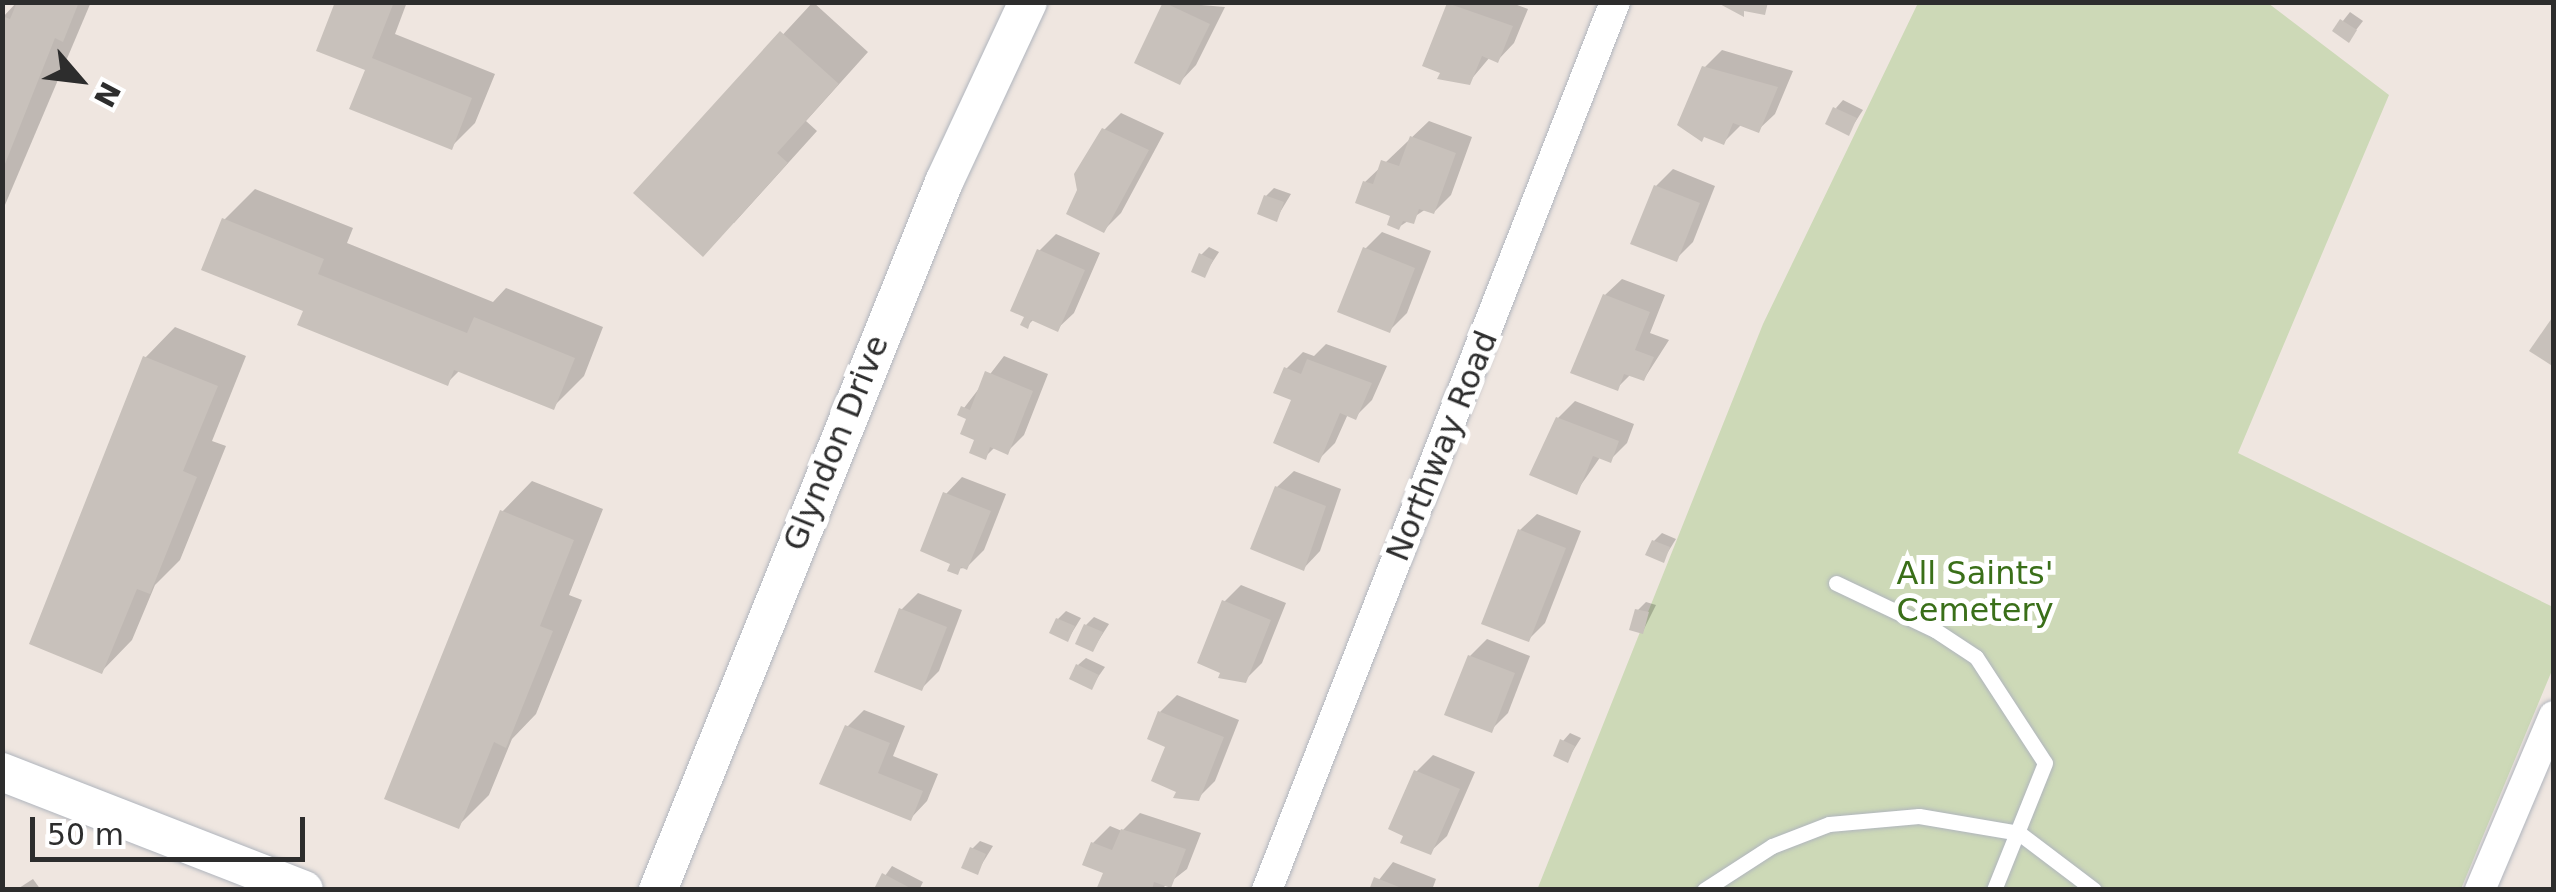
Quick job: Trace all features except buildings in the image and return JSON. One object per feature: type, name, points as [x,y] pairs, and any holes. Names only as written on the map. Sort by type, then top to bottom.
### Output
[{"type":"street","name":"Glyndon Drive","points":[[658,890],[929,218],[1028,2]]},
{"type":"street","name":"Northway Road","points":[[1267,890],[1615,2]]},
{"type":"street","points":[[2480,890],[2554,716]]},
{"type":"street","points":[[2,772],[304,890]]},
{"type":"lane","points":[[1836,583],[1935,630],[1988,673],[2044,763],[1994,890]]},
{"type":"lane","points":[[1704,890],[1772,846],[1829,824],[1919,816],[2019,833],[2094,890]]},
{"type":"green space","name":"All Saints' Cemetery","points":[[1918,3],[2268,3],[2389,95],[2238,453],[2553,607],[2553,668],[2461,889],[1537,890],[1763,324]]}]
